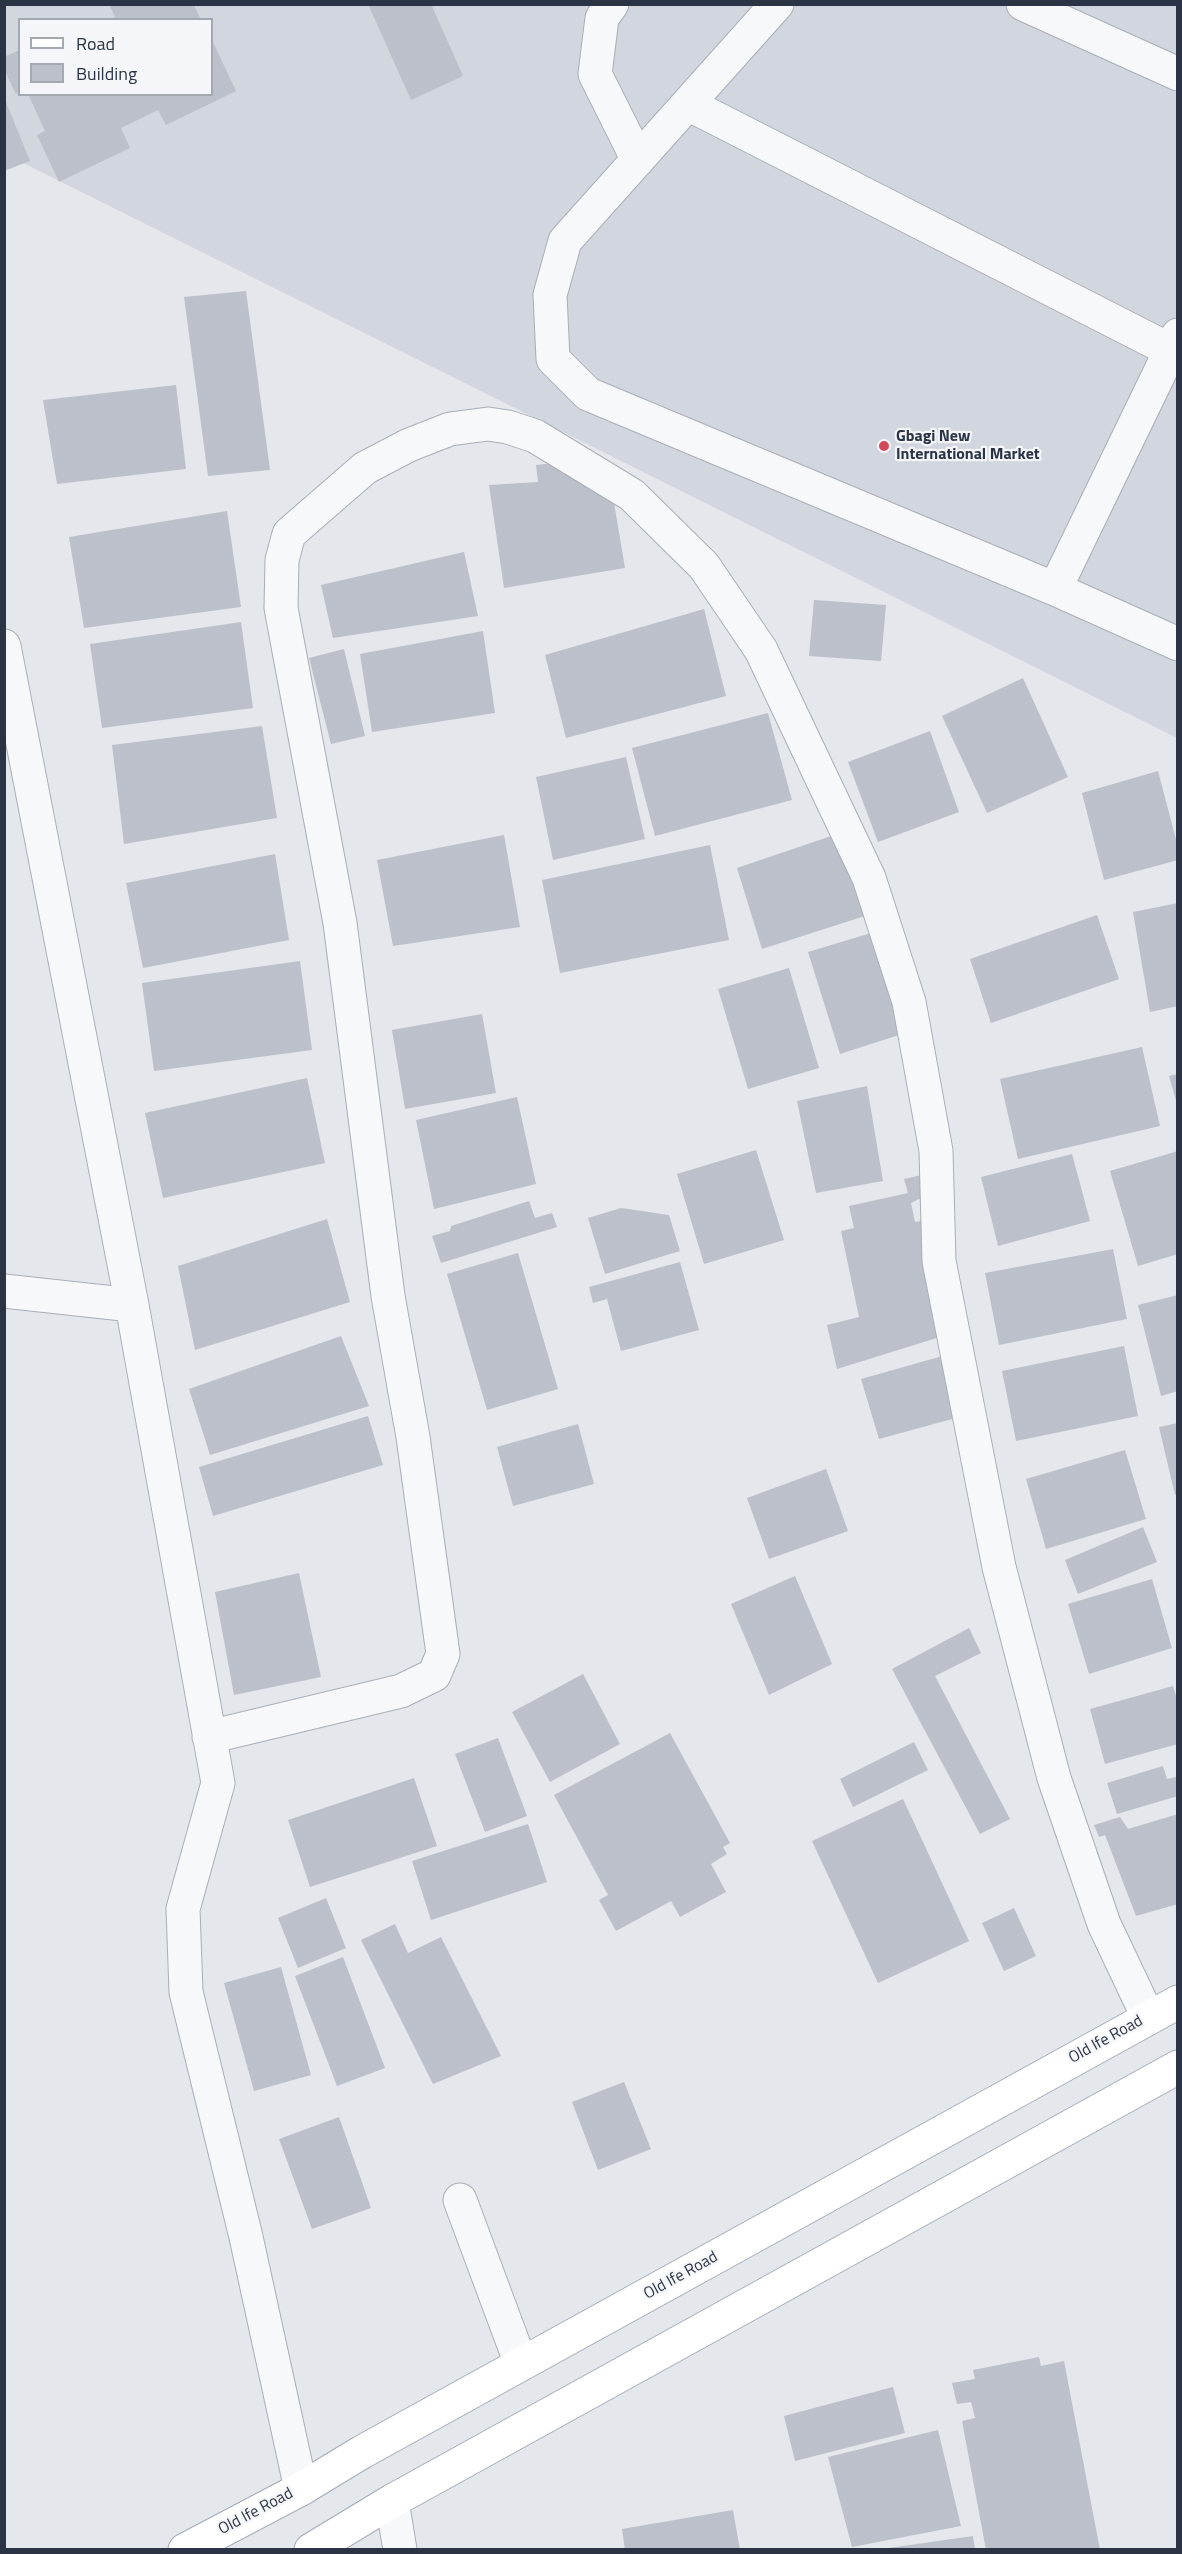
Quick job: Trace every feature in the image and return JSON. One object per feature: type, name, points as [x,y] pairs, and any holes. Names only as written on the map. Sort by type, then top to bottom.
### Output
[{"type":"main road","name":"Old Ife Road","points":[[184,2550],[301,2489],[362,2452],[1178,2002]]},
{"type":"main road","points":[[311,2550],[392,2501],[1178,2067]]},
{"type":"street","points":[[612,4],[602,18],[595,74],[638,160]]},
{"type":"street","points":[[777,4],[566,241],[550,295],[553,359],[588,394],[1055,589],[1178,644]]},
{"type":"street","points":[[1023,4],[1178,74]]},
{"type":"street","points":[[688,104],[1174,343],[1055,589]]},
{"type":"street","points":[[209,1737],[401,1691],[434,1675],[443,1654],[413,1437],[388,1296],[340,923],[280,608],[282,560],[289,534],[365,468],[409,445],[450,429],[488,424],[508,427],[535,436],[632,495],[704,566],[761,650],[869,878],[909,1002],[936,1151],[939,1262],[999,1567],[1054,1778],[1104,1924],[1148,2017]]},
{"type":"street","points":[[4,646],[132,1305],[218,1783],[183,1910],[186,1992],[246,2237],[301,2489]]},
{"type":"street","points":[[4,1291],[132,1305]]},
{"type":"street","points":[[460,2200],[521,2364]]},
{"type":"street","points":[[392,2501],[400,2550]]},
{"type":"shaded area","name":"Gbagi New International Market","points":[[4,5],[1177,5],[1177,738],[5,154]]},
{"type":"building","points":[[368,4],[431,4],[463,76],[411,100]]},
{"type":"building","points":[[194,5],[200,18],[113,18],[115,17],[110,6]]},
{"type":"building","points":[[213,42],[236,91],[166,125],[158,110],[121,128],[130,148],[59,182],[37,135],[45,131],[29,96],[213,96]]},
{"type":"building","points":[[18,51],[18,93],[16,94],[4,69],[4,57]]},
{"type":"building","points":[[4,97],[30,161],[4,171]]},
{"type":"building","points":[[246,291],[270,470],[208,476],[184,297]]},
{"type":"building","points":[[176,385],[186,469],[57,484],[43,400]]},
{"type":"building","points":[[563,462],[612,491],[625,568],[504,588],[489,485],[538,482],[536,465]]},
{"type":"building","points":[[227,511],[241,607],[84,628],[69,537]]},
{"type":"building","points":[[464,552],[478,616],[333,638],[321,585]]},
{"type":"building","points":[[814,600],[886,605],[881,661],[809,656]]},
{"type":"building","points":[[704,609],[726,696],[566,738],[545,655]]},
{"type":"building","points":[[241,622],[253,708],[102,728],[90,644]]},
{"type":"building","points":[[483,631],[495,713],[372,732],[360,654]]},
{"type":"building","points":[[344,649],[365,736],[331,744],[309,658]]},
{"type":"building","points":[[1023,678],[1068,777],[987,813],[942,716]]},
{"type":"building","points":[[768,713],[792,800],[655,836],[632,748]]},
{"type":"building","points":[[262,726],[277,818],[124,844],[112,745]]},
{"type":"building","points":[[930,731],[959,812],[878,842],[848,762]]},
{"type":"building","points":[[626,757],[645,839],[553,860],[536,777]]},
{"type":"building","points":[[1158,771],[1178,847],[1178,860],[1104,880],[1082,793]]},
{"type":"building","points":[[840,833],[868,915],[762,949],[737,868]]},
{"type":"building","points":[[504,835],[520,927],[393,946],[377,860]]},
{"type":"building","points":[[710,845],[729,940],[560,973],[542,880]]},
{"type":"building","points":[[275,854],[289,940],[143,968],[126,883]]},
{"type":"building","points":[[1178,903],[1178,1006],[1150,1012],[1133,912]]},
{"type":"building","points":[[1097,915],[1119,979],[991,1023],[970,959]]},
{"type":"building","points":[[871,933],[902,1034],[840,1054],[808,952]]},
{"type":"building","points":[[300,961],[312,1050],[154,1071],[142,983]]},
{"type":"building","points":[[789,968],[819,1068],[748,1089],[718,989]]},
{"type":"building","points":[[482,1014],[496,1093],[405,1109],[392,1030]]},
{"type":"building","points":[[1142,1047],[1160,1126],[1018,1159],[1000,1079]]},
{"type":"building","points":[[1178,1074],[1178,1103],[1177,1104],[1169,1076]]},
{"type":"building","points":[[307,1078],[325,1163],[163,1198],[145,1113]]},
{"type":"building","points":[[867,1086],[883,1181],[816,1193],[797,1101]]},
{"type":"building","points":[[517,1097],[536,1184],[434,1209],[416,1120]]},
{"type":"building","points":[[756,1150],[784,1240],[704,1264],[677,1174]]},
{"type":"building","points":[[1178,1151],[1178,1254],[1138,1266],[1110,1171]]},
{"type":"building","points":[[1072,1154],[1090,1221],[998,1246],[981,1177]]},
{"type":"building","points":[[926,1174],[927,1195],[911,1203],[915,1222],[927,1220],[940,1337],[837,1369],[827,1325],[859,1317],[841,1231],[854,1228],[849,1206],[908,1193],[904,1179]]},
{"type":"building","points":[[529,1201],[535,1218],[552,1213],[557,1227],[441,1263],[432,1236],[450,1231],[451,1226]]},
{"type":"building","points":[[621,1208],[669,1215],[680,1251],[605,1274],[588,1218]]},
{"type":"building","points":[[327,1219],[350,1302],[195,1350],[178,1266]]},
{"type":"building","points":[[1113,1249],[1127,1319],[999,1345],[985,1273]]},
{"type":"building","points":[[518,1253],[558,1389],[487,1410],[447,1274]]},
{"type":"building","points":[[680,1262],[699,1330],[621,1351],[607,1299],[593,1303],[589,1287]]},
{"type":"building","points":[[1178,1295],[1178,1391],[1161,1396],[1138,1305]]},
{"type":"building","points":[[341,1336],[369,1406],[210,1455],[189,1389]]},
{"type":"building","points":[[1124,1346],[1138,1416],[1016,1441],[1002,1371]]},
{"type":"building","points":[[946,1355],[963,1416],[879,1439],[861,1379]]},
{"type":"building","points":[[368,1416],[383,1465],[213,1516],[199,1467]]},
{"type":"building","points":[[1178,1423],[1178,1494],[1175,1495],[1159,1427]]},
{"type":"building","points":[[578,1424],[594,1484],[513,1506],[497,1447]]},
{"type":"building","points":[[1125,1450],[1146,1519],[1046,1549],[1026,1479]]},
{"type":"building","points":[[826,1469],[848,1531],[769,1559],[747,1498]]},
{"type":"building","points":[[1143,1527],[1157,1562],[1078,1594],[1065,1560]]},
{"type":"building","points":[[299,1573],[321,1677],[234,1695],[215,1592]]},
{"type":"building","points":[[795,1576],[832,1664],[769,1695],[731,1604]]},
{"type":"building","points":[[1152,1579],[1172,1648],[1089,1674],[1068,1604]]},
{"type":"building","points":[[969,1628],[981,1653],[935,1676],[1010,1819],[980,1834],[892,1669]]},
{"type":"building","points":[[583,1674],[620,1744],[550,1782],[512,1712]]},
{"type":"building","points":[[1173,1686],[1178,1703],[1178,1744],[1105,1764],[1090,1709]]},
{"type":"building","points":[[670,1733],[730,1843],[723,1847],[727,1854],[711,1864],[726,1892],[680,1917],[671,1901],[616,1931],[599,1900],[608,1895],[554,1795]]},
{"type":"building","points":[[498,1738],[527,1816],[485,1832],[455,1754]]},
{"type":"building","points":[[914,1742],[928,1770],[853,1807],[840,1779]]},
{"type":"building","points":[[1163,1766],[1167,1779],[1176,1777],[1178,1796],[1117,1814],[1107,1783]]},
{"type":"building","points":[[414,1778],[437,1846],[310,1887],[288,1820]]},
{"type":"building","points":[[903,1799],[969,1941],[878,1983],[812,1841]]},
{"type":"building","points":[[1178,1814],[1178,1904],[1136,1916],[1105,1835],[1099,1837],[1094,1825],[1120,1817],[1128,1829]]},
{"type":"building","points":[[528,1824],[547,1882],[431,1920],[412,1861]]},
{"type":"building","points":[[326,1898],[346,1948],[298,1968],[278,1918]]},
{"type":"building","points":[[1014,1908],[1036,1956],[1004,1971],[982,1923]]},
{"type":"building","points":[[395,1924],[408,1953],[441,1937],[501,2056],[433,2084],[361,1940]]},
{"type":"building","points":[[343,1957],[385,2068],[337,2086],[295,1976]]},
{"type":"building","points":[[281,1967],[311,2075],[254,2091],[224,1983]]},
{"type":"building","points":[[624,2082],[651,2149],[598,2170],[572,2102]]},
{"type":"building","points":[[339,2117],[371,2208],[312,2229],[279,2139]]},
{"type":"building","points":[[1039,2357],[1041,2366],[1064,2361],[1100,2550],[986,2550],[962,2421],[975,2418],[971,2402],[957,2404],[952,2383],[975,2379],[973,2370]]},
{"type":"building","points":[[893,2387],[905,2433],[795,2461],[784,2416]]},
{"type":"building","points":[[938,2430],[961,2526],[852,2547],[828,2457]]},
{"type":"building","points":[[733,2510],[740,2550],[625,2550],[622,2529]]},
{"type":"building","points":[[973,2536],[975,2550],[889,2550],[889,2548]]},
{"type":"place","name":"Gbagi New International Market","points":[[884,446]]}]
